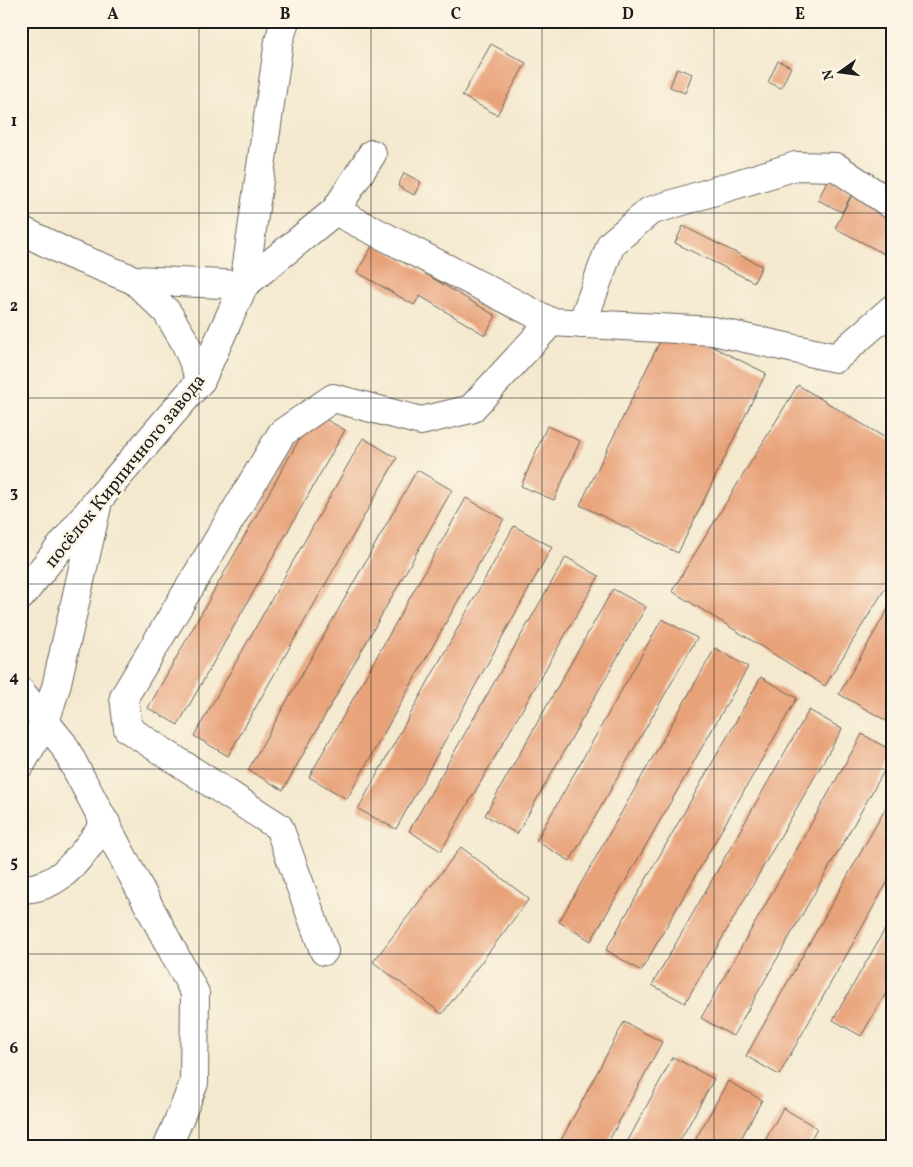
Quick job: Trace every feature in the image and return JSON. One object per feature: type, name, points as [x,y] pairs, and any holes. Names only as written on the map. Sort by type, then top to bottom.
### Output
[{"type":"street","points":[[244,285],[279,41],[285,21]]},
{"type":"street","points":[[21,230],[69,254],[134,280],[244,285],[335,211],[372,154]]},
{"type":"street","points":[[582,324],[611,244],[650,211],[796,166],[836,167],[892,205]]},
{"type":"street","points":[[335,211],[551,322],[713,331],[836,358],[892,309]]},
{"type":"street","points":[[134,280],[167,312],[185,342],[202,380]]},
{"type":"street","name":"посёлок Кирпичного завода","points":[[21,596],[98,500],[202,380],[244,285]]},
{"type":"street","points":[[324,951],[279,827],[128,729],[124,696],[282,433],[333,398],[420,421],[471,410],[551,322]]},
{"type":"street","points":[[21,764],[45,722],[56,687],[98,500]]},
{"type":"street","points":[[21,692],[62,744],[106,823],[195,993],[194,1083],[168,1146]]},
{"type":"street","points":[[21,889],[35,889],[66,874],[106,823]]},
{"type":"building","points":[[491,44],[526,63],[497,115],[462,96]]},
{"type":"building","points":[[778,61],[791,67],[781,88],[768,82]]},
{"type":"building","points":[[677,68],[692,74],[685,93],[670,87]]},
{"type":"building","points":[[404,173],[421,182],[414,195],[398,186]]},
{"type":"building","points":[[828,179],[853,192],[842,212],[818,200]]},
{"type":"building","points":[[854,191],[892,211],[892,258],[835,228]]},
{"type":"building","points":[[683,226],[762,266],[754,282],[675,243]]},
{"type":"building","points":[[374,243],[496,316],[485,335],[420,296],[414,305],[357,272]]},
{"type":"building","points":[[668,325],[766,373],[678,553],[580,505]]},
{"type":"building","points":[[798,385],[892,442],[892,577],[825,686],[672,591]]},
{"type":"building","points":[[314,413],[345,430],[178,725],[148,708]]},
{"type":"building","points":[[547,426],[580,441],[554,500],[521,486]]},
{"type":"building","points":[[363,438],[397,458],[228,756],[194,736]]},
{"type":"building","points":[[417,470],[452,490],[283,790],[248,770]]},
{"type":"building","points":[[466,498],[504,519],[347,799],[309,777]]},
{"type":"building","points":[[514,526],[552,547],[396,829],[358,809]]},
{"type":"building","points":[[566,557],[599,576],[441,851],[409,831]]},
{"type":"building","points":[[613,589],[646,607],[517,834],[485,815]]},
{"type":"building","points":[[892,602],[892,724],[839,694]]},
{"type":"building","points":[[662,619],[697,638],[570,861],[536,841]]},
{"type":"building","points":[[715,648],[748,667],[591,941],[559,922]]},
{"type":"building","points":[[761,677],[797,698],[641,971],[606,950]]},
{"type":"building","points":[[809,710],[842,729],[685,1003],[652,985]]},
{"type":"building","points":[[862,734],[892,751],[892,757],[733,1036],[701,1018]]},
{"type":"building","points":[[892,797],[892,874],[779,1075],[746,1056]]},
{"type":"building","points":[[461,847],[529,899],[442,1014],[373,962]]},
{"type":"building","points":[[892,917],[892,983],[861,1036],[833,1020]]},
{"type":"building","points":[[624,1022],[662,1042],[606,1146],[558,1146]]},
{"type":"building","points":[[673,1057],[714,1079],[677,1146],[625,1146]]},
{"type":"building","points":[[728,1081],[762,1100],[737,1146],[692,1146]]},
{"type":"building","points":[[783,1108],[817,1128],[807,1146],[762,1146]]}]
